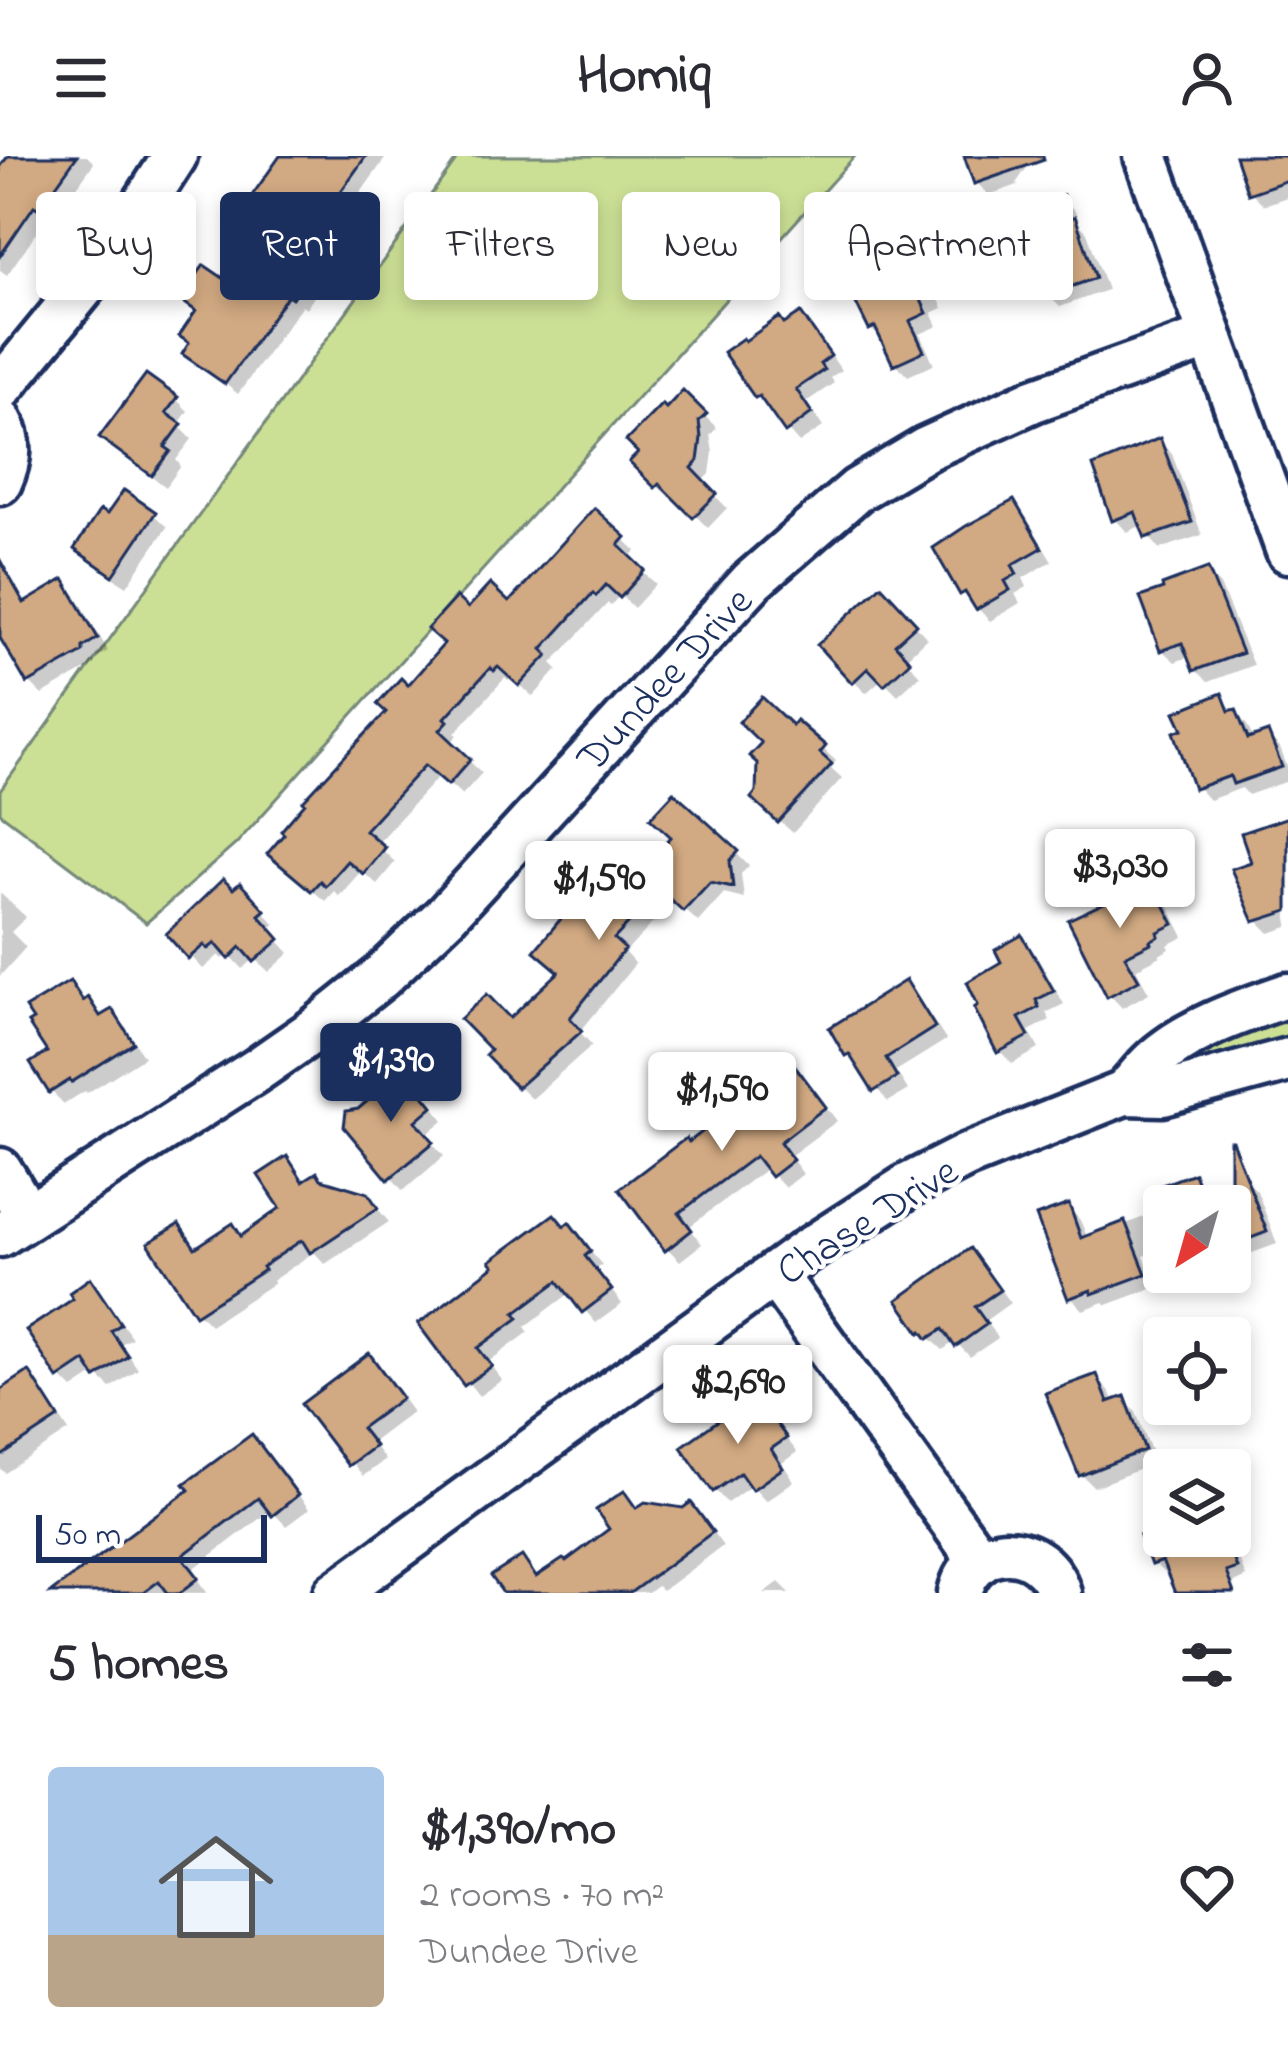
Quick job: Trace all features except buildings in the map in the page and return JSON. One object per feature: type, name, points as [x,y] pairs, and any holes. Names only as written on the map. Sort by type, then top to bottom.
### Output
[{"type":"street","points":[[0,389],[117,246],[175,156]]},
{"type":"street","points":[[1145,156],[1288,551]]},
{"type":"street","name":"Dundee Drive","points":[[14,1225],[257,1070],[381,976],[447,914],[752,580],[857,490],[926,449],[1034,400],[1210,337]]},
{"type":"street","points":[[0,420],[9,445],[0,482]]},
{"type":"street","name":"Chase Drive","points":[[1124,1093],[1151,1062],[1177,1043],[1243,1010],[1288,995]]},
{"type":"street","name":"Chase Drive","points":[[336,1593],[854,1218],[909,1185],[966,1156],[1124,1093],[1163,1094],[1288,1060]]},
{"type":"street","points":[[0,1171],[14,1225]]},
{"type":"street","points":[[775,1275],[970,1577],[996,1553],[1012,1552],[1042,1563],[1053,1575],[1059,1593]]},
{"type":"green space","points":[[459,156],[855,156],[823,192],[804,192],[804,213],[780,239],[780,192],[622,192],[622,300],[725,300],[236,844],[146,923],[0,813],[0,791],[355,300],[380,300],[380,265],[404,232],[404,300],[598,300],[598,192],[433,192]]},
{"type":"green space","points":[[1288,1009],[1288,1040],[1173,1072],[1168,1065]]}]
